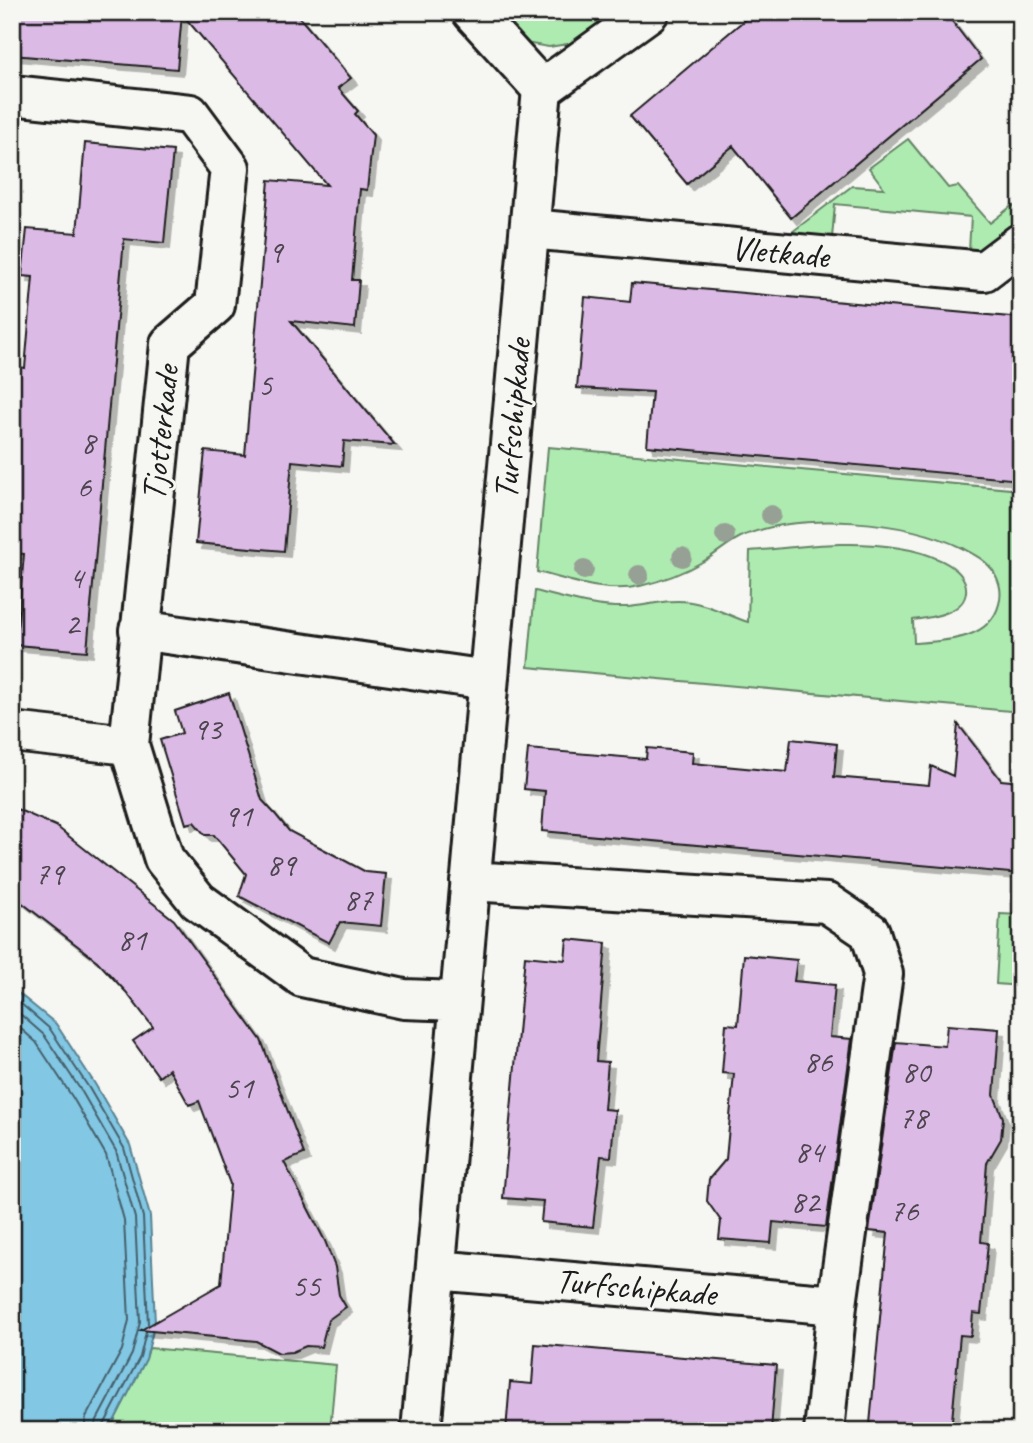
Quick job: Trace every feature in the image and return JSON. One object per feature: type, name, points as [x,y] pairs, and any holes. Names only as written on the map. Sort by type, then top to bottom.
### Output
[{"type":"street","points":[[472,12],[542,89],[649,12]]},
{"type":"street","name":"Turfschipkade","points":[[421,1431],[542,89]]},
{"type":"street","name":"Tjotterkade","points":[[12,95],[190,114],[230,168],[215,305],[170,344],[139,630],[129,745],[164,859],[198,901],[302,977],[404,999],[458,1001]]},
{"type":"street","name":"Vletkade","points":[[530,229],[984,271],[1021,243]]},
{"type":"street","points":[[139,630],[488,680]]},
{"type":"street","points":[[12,732],[129,745]]},
{"type":"street","points":[[470,881],[827,903],[870,932],[895,980],[837,1305],[824,1431]]},
{"type":"street","name":"Turfschipkade","points":[[436,1270],[837,1305]]},
{"type":"green space","points":[[510,12],[625,12],[592,40],[549,47],[519,42],[506,32]]},
{"type":"green space","points":[[908,139],[948,188],[958,186],[990,223],[1013,205],[1021,215],[1021,222],[985,251],[969,250],[971,217],[835,204],[832,238],[792,232],[852,186],[884,188],[869,168]]},
{"type":"green space","points":[[548,447],[1021,490],[1021,712],[528,667],[535,591],[614,607],[691,602],[748,622],[750,551],[862,544],[909,550],[942,561],[960,574],[965,582],[965,596],[959,606],[946,613],[913,620],[914,643],[952,639],[976,632],[994,616],[1000,596],[998,581],[989,565],[962,548],[912,531],[854,522],[796,523],[745,535],[704,561],[657,582],[640,586],[601,587],[537,572]]},
{"type":"green space","points":[[1000,914],[1021,915],[1021,986],[996,984]]},
{"type":"green space","points":[[149,1348],[336,1365],[330,1431],[109,1431]]},
{"type":"water","points":[[12,988],[56,1024],[95,1084],[130,1145],[150,1216],[155,1323],[146,1359],[109,1431],[12,1431]]},
{"type":"building","points":[[12,12],[295,12],[351,78],[338,88],[358,111],[355,114],[373,135],[367,190],[360,189],[352,280],[359,280],[355,328],[291,321],[395,445],[344,441],[342,466],[292,461],[284,551],[196,543],[205,451],[245,455],[269,180],[327,185],[182,14],[177,69],[12,55]]},
{"type":"building","points":[[754,12],[945,12],[981,59],[791,218],[733,146],[687,184],[630,116]]},
{"type":"building","points":[[85,143],[173,151],[164,243],[124,239],[87,651],[16,645],[24,554],[12,553],[12,501],[20,416],[12,414],[12,366],[25,368],[33,277],[22,276],[27,229],[77,233]]},
{"type":"building","points":[[632,283],[1021,318],[1021,480],[647,446],[652,392],[577,388],[585,297],[630,302]]},
{"type":"building","points":[[229,693],[262,800],[289,831],[366,872],[386,874],[381,926],[340,922],[329,943],[239,896],[246,874],[214,835],[205,835],[194,822],[186,824],[160,740],[182,733],[175,711]]},
{"type":"building","points":[[958,724],[1001,780],[1021,782],[1021,874],[542,831],[545,791],[524,789],[528,749],[646,759],[647,748],[693,752],[692,763],[787,772],[791,739],[837,744],[834,777],[929,785],[931,766],[953,776]]},
{"type":"building","points":[[12,807],[56,826],[174,920],[261,1040],[304,1154],[284,1162],[325,1241],[335,1267],[339,1295],[346,1307],[328,1320],[321,1347],[306,1346],[292,1352],[279,1353],[256,1341],[141,1330],[221,1284],[230,1184],[199,1101],[189,1105],[169,1069],[159,1077],[133,1041],[153,1027],[97,961],[12,895]]},
{"type":"building","points":[[567,939],[606,943],[596,1061],[608,1062],[604,1109],[615,1110],[611,1157],[601,1156],[593,1227],[541,1222],[543,1201],[503,1198],[525,956],[565,960]]},
{"type":"building","points":[[744,955],[797,960],[794,981],[835,985],[830,1037],[852,1039],[826,1227],[773,1222],[771,1243],[719,1239],[721,1221],[707,1201],[709,1179],[726,1159],[734,1074],[722,1073],[726,1024],[738,1025]]},
{"type":"building","points":[[947,1025],[999,1029],[994,1095],[1003,1118],[1001,1139],[987,1163],[981,1242],[988,1243],[981,1314],[973,1313],[971,1336],[960,1335],[951,1431],[910,1431],[911,1428],[870,1424],[888,1233],[869,1231],[896,1042],[945,1046]]},
{"type":"building","points":[[535,1344],[776,1365],[771,1431],[506,1431],[510,1382],[532,1384]]}]
